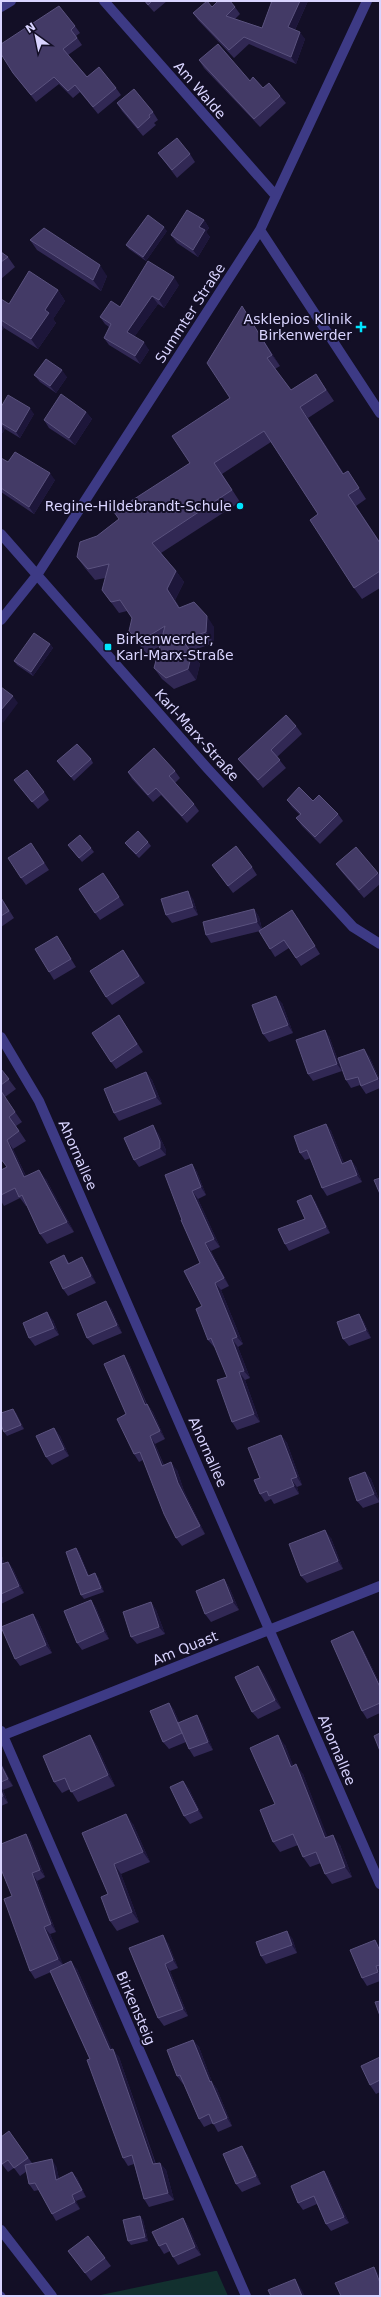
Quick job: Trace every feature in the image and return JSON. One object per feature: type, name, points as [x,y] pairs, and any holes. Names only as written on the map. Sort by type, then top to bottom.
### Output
[{"type":"street","points":[[1,7],[11,1]]},
{"type":"street","name":"Am Walde","points":[[104,1],[276,196]]},
{"type":"street","name":"Summter Straße","points":[[1,620],[37,575],[260,230],[367,1]]},
{"type":"street","points":[[260,230],[380,413]]},
{"type":"street","name":"Karl-Marx-Straße","points":[[1,534],[207,768],[353,927],[380,944]]},
{"type":"street","name":"Ahornallee","points":[[1,1037],[40,1101],[380,1884]]},
{"type":"street","name":"Am Quast","points":[[2,1734],[380,1586]]},
{"type":"street","name":"Birkensteig","points":[[2,1734],[246,2296]]},
{"type":"street","points":[[1,2230],[52,2296]]},
{"type":"green space","points":[[215,2271],[217,2271],[228,2296],[96,2296]]},
{"type":"building","points":[[145,1],[152,1],[148,5]]},
{"type":"building","points":[[207,1],[212,7],[218,1],[230,1],[235,7],[226,16],[262,28],[272,1],[300,1],[288,27],[300,32],[291,57],[244,37],[229,50],[193,13]]},
{"type":"building","points":[[59,6],[75,26],[71,30],[77,38],[63,49],[87,77],[99,67],[116,88],[93,107],[75,85],[68,91],[54,77],[31,95],[13,73],[1,54],[1,44]]},
{"type":"building","points":[[218,44],[250,81],[253,77],[263,88],[269,83],[280,96],[254,119],[199,60]]},
{"type":"building","points":[[134,89],[153,112],[149,115],[150,117],[138,128],[117,103]]},
{"type":"building","points":[[177,138],[190,154],[172,170],[158,153]]},
{"type":"building","points":[[187,210],[204,220],[199,227],[205,230],[193,250],[171,235]]},
{"type":"building","points":[[148,215],[164,227],[143,257],[126,245]]},
{"type":"building","points":[[44,228],[100,265],[93,280],[30,240]]},
{"type":"building","points":[[1,252],[8,257],[1,262]]},
{"type":"building","points":[[148,261],[174,277],[159,300],[152,296],[127,332],[144,342],[135,356],[104,338],[111,324],[100,317],[111,301],[120,307]]},
{"type":"building","points":[[29,271],[58,290],[45,310],[49,313],[31,339],[1,320],[1,299],[9,304]]},
{"type":"building","points":[[242,306],[272,355],[267,358],[291,390],[316,374],[326,390],[300,407],[343,474],[348,471],[359,488],[348,495],[380,543],[380,571],[354,588],[310,520],[318,514],[264,431],[214,463],[232,490],[152,543],[176,571],[167,589],[179,608],[194,602],[207,616],[206,632],[182,640],[192,653],[188,669],[166,678],[154,668],[165,626],[139,642],[129,631],[132,618],[120,600],[111,602],[102,590],[109,564],[88,569],[77,557],[80,542],[97,536],[119,519],[114,512],[190,463],[172,436],[230,398],[207,363]]},
{"type":"building","points":[[46,359],[62,370],[50,386],[34,375]]},
{"type":"building","points":[[61,394],[86,412],[69,438],[44,420]]},
{"type":"building","points":[[8,395],[30,408],[16,432],[1,423],[1,407]]},
{"type":"building","points":[[15,452],[50,473],[29,507],[1,488],[1,458],[8,462]]},
{"type":"building","points":[[34,633],[50,644],[31,672],[14,661]]},
{"type":"building","points":[[1,687],[13,696],[1,710]]},
{"type":"building","points":[[286,715],[296,726],[271,750],[280,760],[258,780],[238,759]]},
{"type":"building","points":[[77,744],[91,759],[71,777],[57,761]]},
{"type":"building","points":[[154,748],[175,771],[169,776],[194,804],[182,816],[156,788],[148,795],[128,772]]},
{"type":"building","points":[[27,770],[44,792],[32,802],[14,780]]},
{"type":"building","points":[[299,787],[313,801],[319,795],[338,814],[315,837],[296,818],[301,814],[287,800]]},
{"type":"building","points":[[138,831],[148,842],[136,854],[125,843]]},
{"type":"building","points":[[80,835],[91,848],[79,858],[68,845]]},
{"type":"building","points":[[31,843],[44,863],[21,878],[8,858]]},
{"type":"building","points":[[236,846],[252,867],[228,886],[212,865]]},
{"type":"building","points":[[356,847],[378,873],[359,890],[336,864]]},
{"type":"building","points":[[103,873],[119,897],[95,913],[79,889]]},
{"type":"building","points":[[188,891],[193,907],[166,915],[161,899]]},
{"type":"building","points":[[1,898],[9,911],[1,916]]},
{"type":"building","points":[[254,909],[257,922],[206,935],[203,922]]},
{"type":"building","points":[[292,910],[315,946],[296,958],[284,940],[270,949],[259,931]]},
{"type":"building","points":[[57,936],[71,959],[49,972],[35,949]]},
{"type":"building","points":[[123,950],[139,976],[106,997],[90,971]]},
{"type":"building","points":[[276,996],[288,1025],[263,1034],[252,1005]]},
{"type":"building","points":[[119,1015],[137,1044],[111,1062],[92,1033]]},
{"type":"building","points":[[325,1030],[337,1064],[308,1074],[296,1040]]},
{"type":"building","points":[[364,1049],[378,1079],[361,1086],[358,1077],[346,1080],[338,1058]]},
{"type":"building","points":[[1,1069],[9,1079],[1,1085]]},
{"type":"building","points":[[146,1072],[156,1097],[114,1113],[104,1089]]},
{"type":"building","points":[[1,1091],[15,1112],[9,1117],[19,1131],[7,1140],[24,1177],[39,1170],[67,1222],[40,1234],[22,1195],[19,1197],[15,1188],[1,1195],[1,1170],[7,1167],[1,1159]]},
{"type":"building","points":[[326,1124],[342,1164],[351,1160],[357,1175],[322,1188],[307,1150],[300,1153],[294,1136]]},
{"type":"building","points":[[153,1125],[160,1142],[160,1148],[134,1160],[124,1138]]},
{"type":"building","points":[[192,1164],[201,1187],[192,1191],[214,1239],[205,1243],[224,1278],[215,1283],[237,1337],[232,1339],[244,1371],[239,1372],[254,1414],[232,1422],[217,1380],[227,1377],[211,1338],[208,1340],[196,1309],[202,1306],[184,1271],[200,1263],[181,1220],[165,1175]]},
{"type":"building","points":[[380,1178],[380,1194],[374,1180]]},
{"type":"building","points":[[311,1195],[326,1227],[285,1244],[278,1229],[305,1219],[297,1201]]},
{"type":"building","points":[[64,1255],[68,1264],[82,1257],[91,1276],[63,1289],[50,1262]]},
{"type":"building","points":[[106,1301],[117,1325],[87,1338],[77,1314]]},
{"type":"building","points":[[47,1312],[54,1328],[29,1338],[23,1323]]},
{"type":"building","points":[[359,1314],[366,1330],[343,1339],[337,1322]]},
{"type":"building","points":[[124,1355],[145,1405],[147,1404],[160,1431],[150,1436],[162,1466],[171,1462],[178,1483],[200,1526],[176,1538],[164,1514],[140,1452],[134,1454],[117,1419],[126,1414],[104,1364]]},
{"type":"building","points":[[13,1409],[21,1425],[4,1432],[1,1425],[1,1413]]},
{"type":"building","points":[[54,1428],[64,1449],[46,1457],[36,1436]]},
{"type":"building","points":[[281,1435],[297,1477],[291,1479],[294,1486],[269,1496],[267,1491],[260,1494],[254,1480],[260,1478],[248,1448]]},
{"type":"building","points":[[365,1472],[374,1494],[357,1501],[349,1478]]},
{"type":"building","points":[[325,1530],[338,1561],[301,1576],[289,1544]]},
{"type":"building","points":[[76,1548],[88,1576],[95,1573],[101,1588],[81,1595],[66,1552]]},
{"type":"building","points":[[1,1561],[2,1564],[8,1562],[19,1586],[1,1594]]},
{"type":"building","points":[[224,1579],[233,1602],[205,1614],[196,1591]]},
{"type":"building","points":[[91,1600],[104,1631],[77,1643],[64,1611]]},
{"type":"building","points":[[151,1602],[159,1627],[131,1637],[123,1612]]},
{"type":"building","points":[[33,1614],[46,1645],[15,1659],[1,1627]]},
{"type":"building","points":[[353,1631],[380,1687],[380,1703],[362,1711],[331,1641]]},
{"type":"building","points":[[258,1666],[275,1700],[252,1712],[235,1677]]},
{"type":"building","points":[[169,1703],[182,1733],[163,1742],[150,1711]]},
{"type":"building","points":[[197,1715],[208,1742],[189,1749],[178,1723]]},
{"type":"building","points":[[380,1733],[380,1751],[374,1736]]},
{"type":"building","points":[[90,1735],[108,1775],[71,1792],[65,1778],[54,1782],[43,1756]]},
{"type":"building","points":[[278,1735],[291,1767],[296,1764],[325,1838],[333,1835],[345,1867],[325,1874],[316,1852],[303,1857],[293,1834],[273,1842],[260,1810],[275,1804],[250,1748]]},
{"type":"building","points":[[1,1765],[8,1779],[1,1782]]},
{"type":"building","points":[[183,1781],[198,1810],[184,1816],[170,1787]]},
{"type":"building","points":[[126,1814],[143,1852],[114,1864],[132,1912],[110,1921],[101,1897],[108,1894],[82,1833]]},
{"type":"building","points":[[26,1834],[40,1870],[32,1873],[51,1924],[44,1927],[58,1959],[30,1971],[4,1899],[12,1896],[1,1869],[1,1844]]},
{"type":"building","points":[[287,1931],[292,1945],[261,1956],[256,1942]]},
{"type":"building","points":[[163,1935],[173,1960],[165,1964],[183,2009],[158,2018],[129,1948]]},
{"type":"building","points":[[375,1940],[380,1951],[380,1965],[376,1966],[378,1972],[362,1978],[350,1950]]},
{"type":"building","points":[[71,1961],[110,2050],[113,2049],[153,2164],[160,2163],[168,2193],[144,2199],[132,2155],[123,2158],[87,2060],[90,2059],[50,1971]]},
{"type":"building","points":[[380,2001],[380,2016],[375,2002]]},
{"type":"building","points":[[193,2040],[227,2118],[213,2124],[209,2114],[199,2119],[180,2075],[177,2076],[167,2050]]},
{"type":"building","points":[[380,2057],[380,2080],[370,2085],[361,2066]]},
{"type":"building","points":[[9,2131],[28,2158],[14,2168],[8,2160],[2,2164],[1,2162],[1,2137]]},
{"type":"building","points":[[242,2146],[256,2176],[236,2184],[223,2154]]},
{"type":"building","points":[[52,2159],[56,2180],[72,2172],[82,2190],[72,2195],[75,2202],[52,2214],[35,2183],[29,2184],[25,2165]]},
{"type":"building","points":[[324,2171],[344,2217],[326,2224],[314,2196],[298,2203],[291,2186]]},
{"type":"building","points":[[140,2216],[145,2237],[128,2241],[123,2220]]},
{"type":"building","points":[[183,2218],[195,2247],[173,2257],[166,2243],[159,2246],[152,2232]]},
{"type":"building","points":[[88,2236],[105,2258],[85,2273],[68,2251]]},
{"type":"building","points":[[374,2267],[380,2283],[380,2296],[341,2296],[335,2283]]},
{"type":"building","points":[[295,2279],[302,2296],[271,2296],[268,2290]]},
{"type":"place","name":"Asklepios Klinik Birkenwerder","points":[[361,327]]},
{"type":"place","name":"Regine-Hildebrandt-Schule","points":[[240,506]]},
{"type":"place","name":"Birkenwerder, Karl-Marx-Straße","points":[[108,647]]}]
